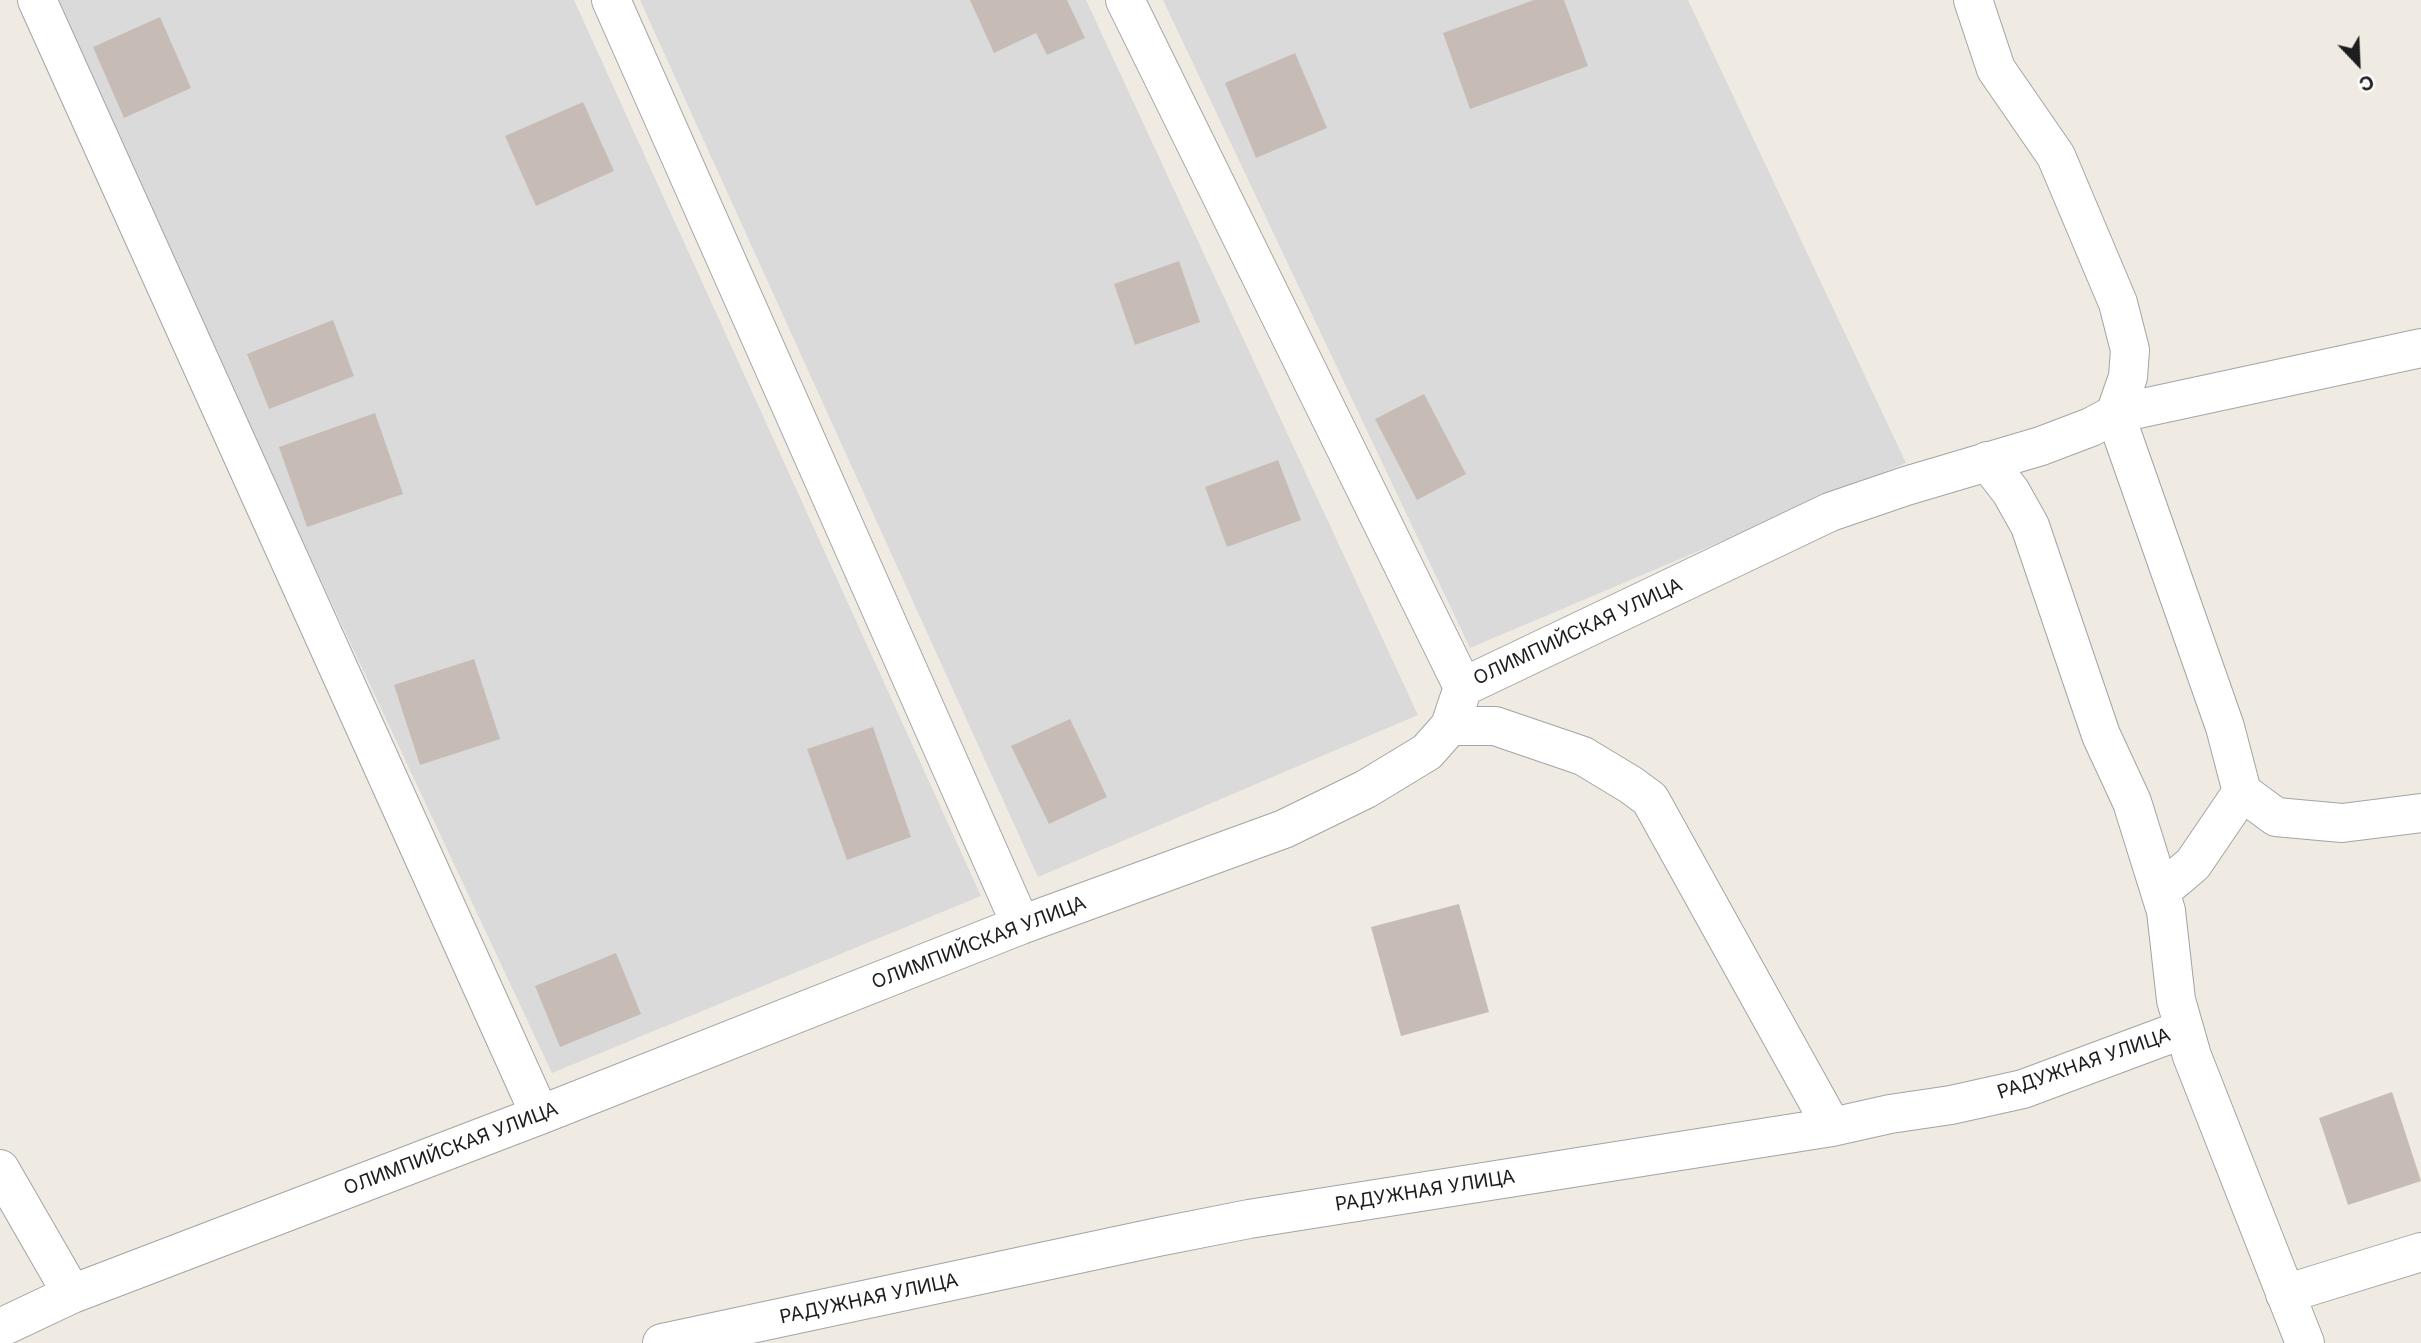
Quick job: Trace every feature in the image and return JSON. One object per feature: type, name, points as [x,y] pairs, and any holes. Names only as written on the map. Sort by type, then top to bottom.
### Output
[{"type":"street","points":[[37,0],[540,1115]]},
{"type":"street","points":[[611,0],[1021,925]]},
{"type":"street","points":[[1125,0],[1463,687]]},
{"type":"street","points":[[1973,0],[1996,69],[2056,156],[2118,303],[2130,350],[2129,377],[2115,414],[2225,727],[2242,792],[2276,817],[2342,823],[2421,813]]},
{"type":"street","name":"ОЛИМПИЙСКАЯ УЛИЦА","points":[[0,1328],[72,1294],[540,1115],[1021,925],[1284,829],[1366,789],[1427,752],[1450,726],[1463,687],[1830,512],[1906,486],[2041,446],[2091,427],[2115,414],[2421,348]]},
{"type":"street","points":[[1987,461],[2011,492],[2030,526],[2101,735],[2132,802],[2166,911],[2176,1000],[2192,1056],[2305,1343]]},
{"type":"street","points":[[1450,726],[1494,726],[1583,756],[1650,799],[1832,1127]]},
{"type":"street","points":[[2160,892],[2193,864],[2242,792]]},
{"type":"street","name":"РАДУЖНАЯ УЛИЦА","points":[[662,1343],[1249,1219],[1832,1127],[1890,1114],[1951,1105],[2023,1089],[2184,1030]]},
{"type":"street","points":[[0,1169],[72,1294]]},
{"type":"street","points":[[2286,1294],[2421,1252]]},
{"type":"shaded area","points":[[49,0],[574,0],[981,896],[552,1073]]},
{"type":"shaded area","points":[[640,0],[1086,0],[1418,715],[1038,877]]},
{"type":"shaded area","points":[[1163,0],[1688,0],[1906,463],[1470,648]]},
{"type":"building","points":[[970,0],[1067,0],[1085,38],[1047,55],[1036,33],[994,53]]},
{"type":"building","points":[[1534,0],[1564,0],[1588,66],[1470,109],[1443,33]]},
{"type":"building","points":[[160,17],[191,88],[124,118],[93,47]]},
{"type":"building","points":[[1295,53],[1327,128],[1256,158],[1225,83]]},
{"type":"building","points":[[583,102],[614,171],[536,206],[505,136]]},
{"type":"building","points":[[1179,261],[1200,322],[1135,345],[1114,284]]},
{"type":"building","points":[[333,320],[354,376],[269,409],[247,354]]},
{"type":"building","points":[[1424,394],[1466,474],[1417,500],[1375,419]]},
{"type":"building","points":[[375,413],[403,494],[307,527],[279,447]]},
{"type":"building","points":[[1278,460],[1301,520],[1227,547],[1205,487]]},
{"type":"building","points":[[474,659],[500,739],[420,765],[394,685]]},
{"type":"building","points":[[1070,719],[1107,797],[1049,824],[1011,746]]},
{"type":"building","points":[[873,727],[911,837],[847,860],[807,749]]},
{"type":"building","points":[[1459,904],[1489,1012],[1401,1036],[1371,927]]},
{"type":"building","points":[[616,953],[641,1014],[560,1047],[535,986]]},
{"type":"building","points":[[2392,1092],[2421,1181],[2348,1205],[2319,1118]]}]
